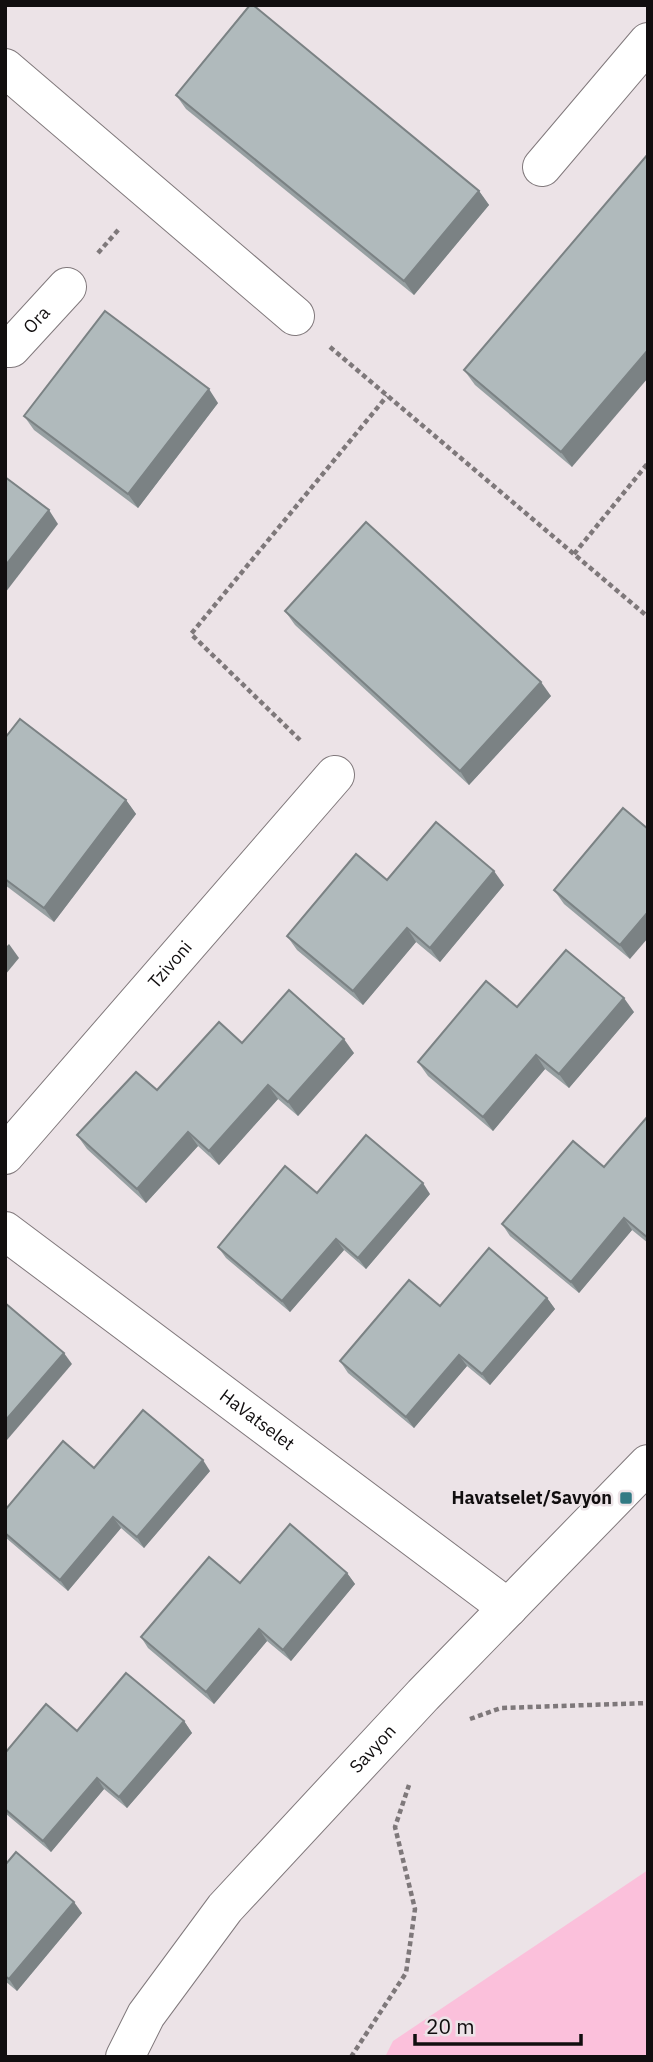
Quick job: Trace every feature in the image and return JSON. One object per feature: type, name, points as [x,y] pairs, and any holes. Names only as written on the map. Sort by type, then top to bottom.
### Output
[{"type":"street","points":[[542,167],[648,42]]},
{"type":"street","points":[[5,68],[295,316]]},
{"type":"street","name":"Ora","points":[[5,348],[11,348],[66,287]]},
{"type":"street","name":"Tzivoni","points":[[5,1155],[335,775]]},
{"type":"street","name":"HaVatselet","points":[[5,1231],[508,1608]]},
{"type":"street","name":"Savyon","points":[[125,2057],[146,2015],[225,1908],[423,1695],[648,1464]]},
{"type":"path","points":[[66,287],[151,194]]},
{"type":"path","points":[[295,316],[648,617]]},
{"type":"path","points":[[335,775],[191,634],[387,396]]},
{"type":"path","points":[[574,554],[648,463]]},
{"type":"path","points":[[462,1722],[501,1707],[648,1703]]},
{"type":"path","points":[[351,2057],[406,1973],[415,1909],[395,1827],[412,1776]]},
{"type":"shaded area","points":[[648,1870],[648,2057],[385,2057],[393,2041]]},
{"type":"building","points":[[250,5],[479,191],[404,281],[176,95]]},
{"type":"building","points":[[648,154],[648,350],[561,452],[464,370]]},
{"type":"building","points":[[105,311],[209,389],[128,494],[24,416]]},
{"type":"building","points":[[5,477],[49,510],[5,566]]},
{"type":"building","points":[[366,522],[541,682],[460,771],[285,611]]},
{"type":"building","points":[[20,719],[126,800],[44,908],[5,879],[5,738]]},
{"type":"building","points":[[623,808],[648,829],[648,912],[620,945],[554,890]]},
{"type":"building","points":[[436,822],[494,871],[430,948],[407,928],[353,991],[287,936],[356,854],[387,880]]},
{"type":"building","points":[[566,950],[624,998],[559,1074],[536,1055],[483,1117],[418,1062],[486,981],[517,1007]]},
{"type":"building","points":[[289,990],[344,1039],[288,1102],[268,1085],[209,1151],[188,1132],[137,1189],[77,1135],[136,1072],[157,1090],[219,1022],[242,1043]]},
{"type":"building","points":[[648,1116],[648,1238],[624,1218],[571,1282],[502,1224],[573,1141],[604,1167]]},
{"type":"building","points":[[366,1135],[423,1183],[358,1258],[336,1239],[282,1301],[218,1247],[285,1166],[317,1193]]},
{"type":"building","points":[[489,1248],[547,1298],[482,1374],[459,1355],[406,1417],[340,1361],[409,1280],[440,1306]]},
{"type":"building","points":[[5,1303],[64,1353],[5,1421]]},
{"type":"building","points":[[143,1410],[203,1460],[137,1537],[113,1517],[60,1580],[5,1533],[5,1510],[63,1441],[94,1468]]},
{"type":"building","points":[[290,1524],[347,1573],[283,1650],[259,1629],[206,1692],[141,1637],[209,1557],[240,1583]]},
{"type":"building","points":[[126,1673],[184,1721],[119,1797],[97,1778],[43,1841],[5,1809],[5,1753],[46,1704],[77,1731]]},
{"type":"building","points":[[16,1852],[74,1902],[9,1979],[5,1976],[5,1865]]},
{"type":"place","name":"Havatselet/Savyon","points":[[626,1498]]}]
